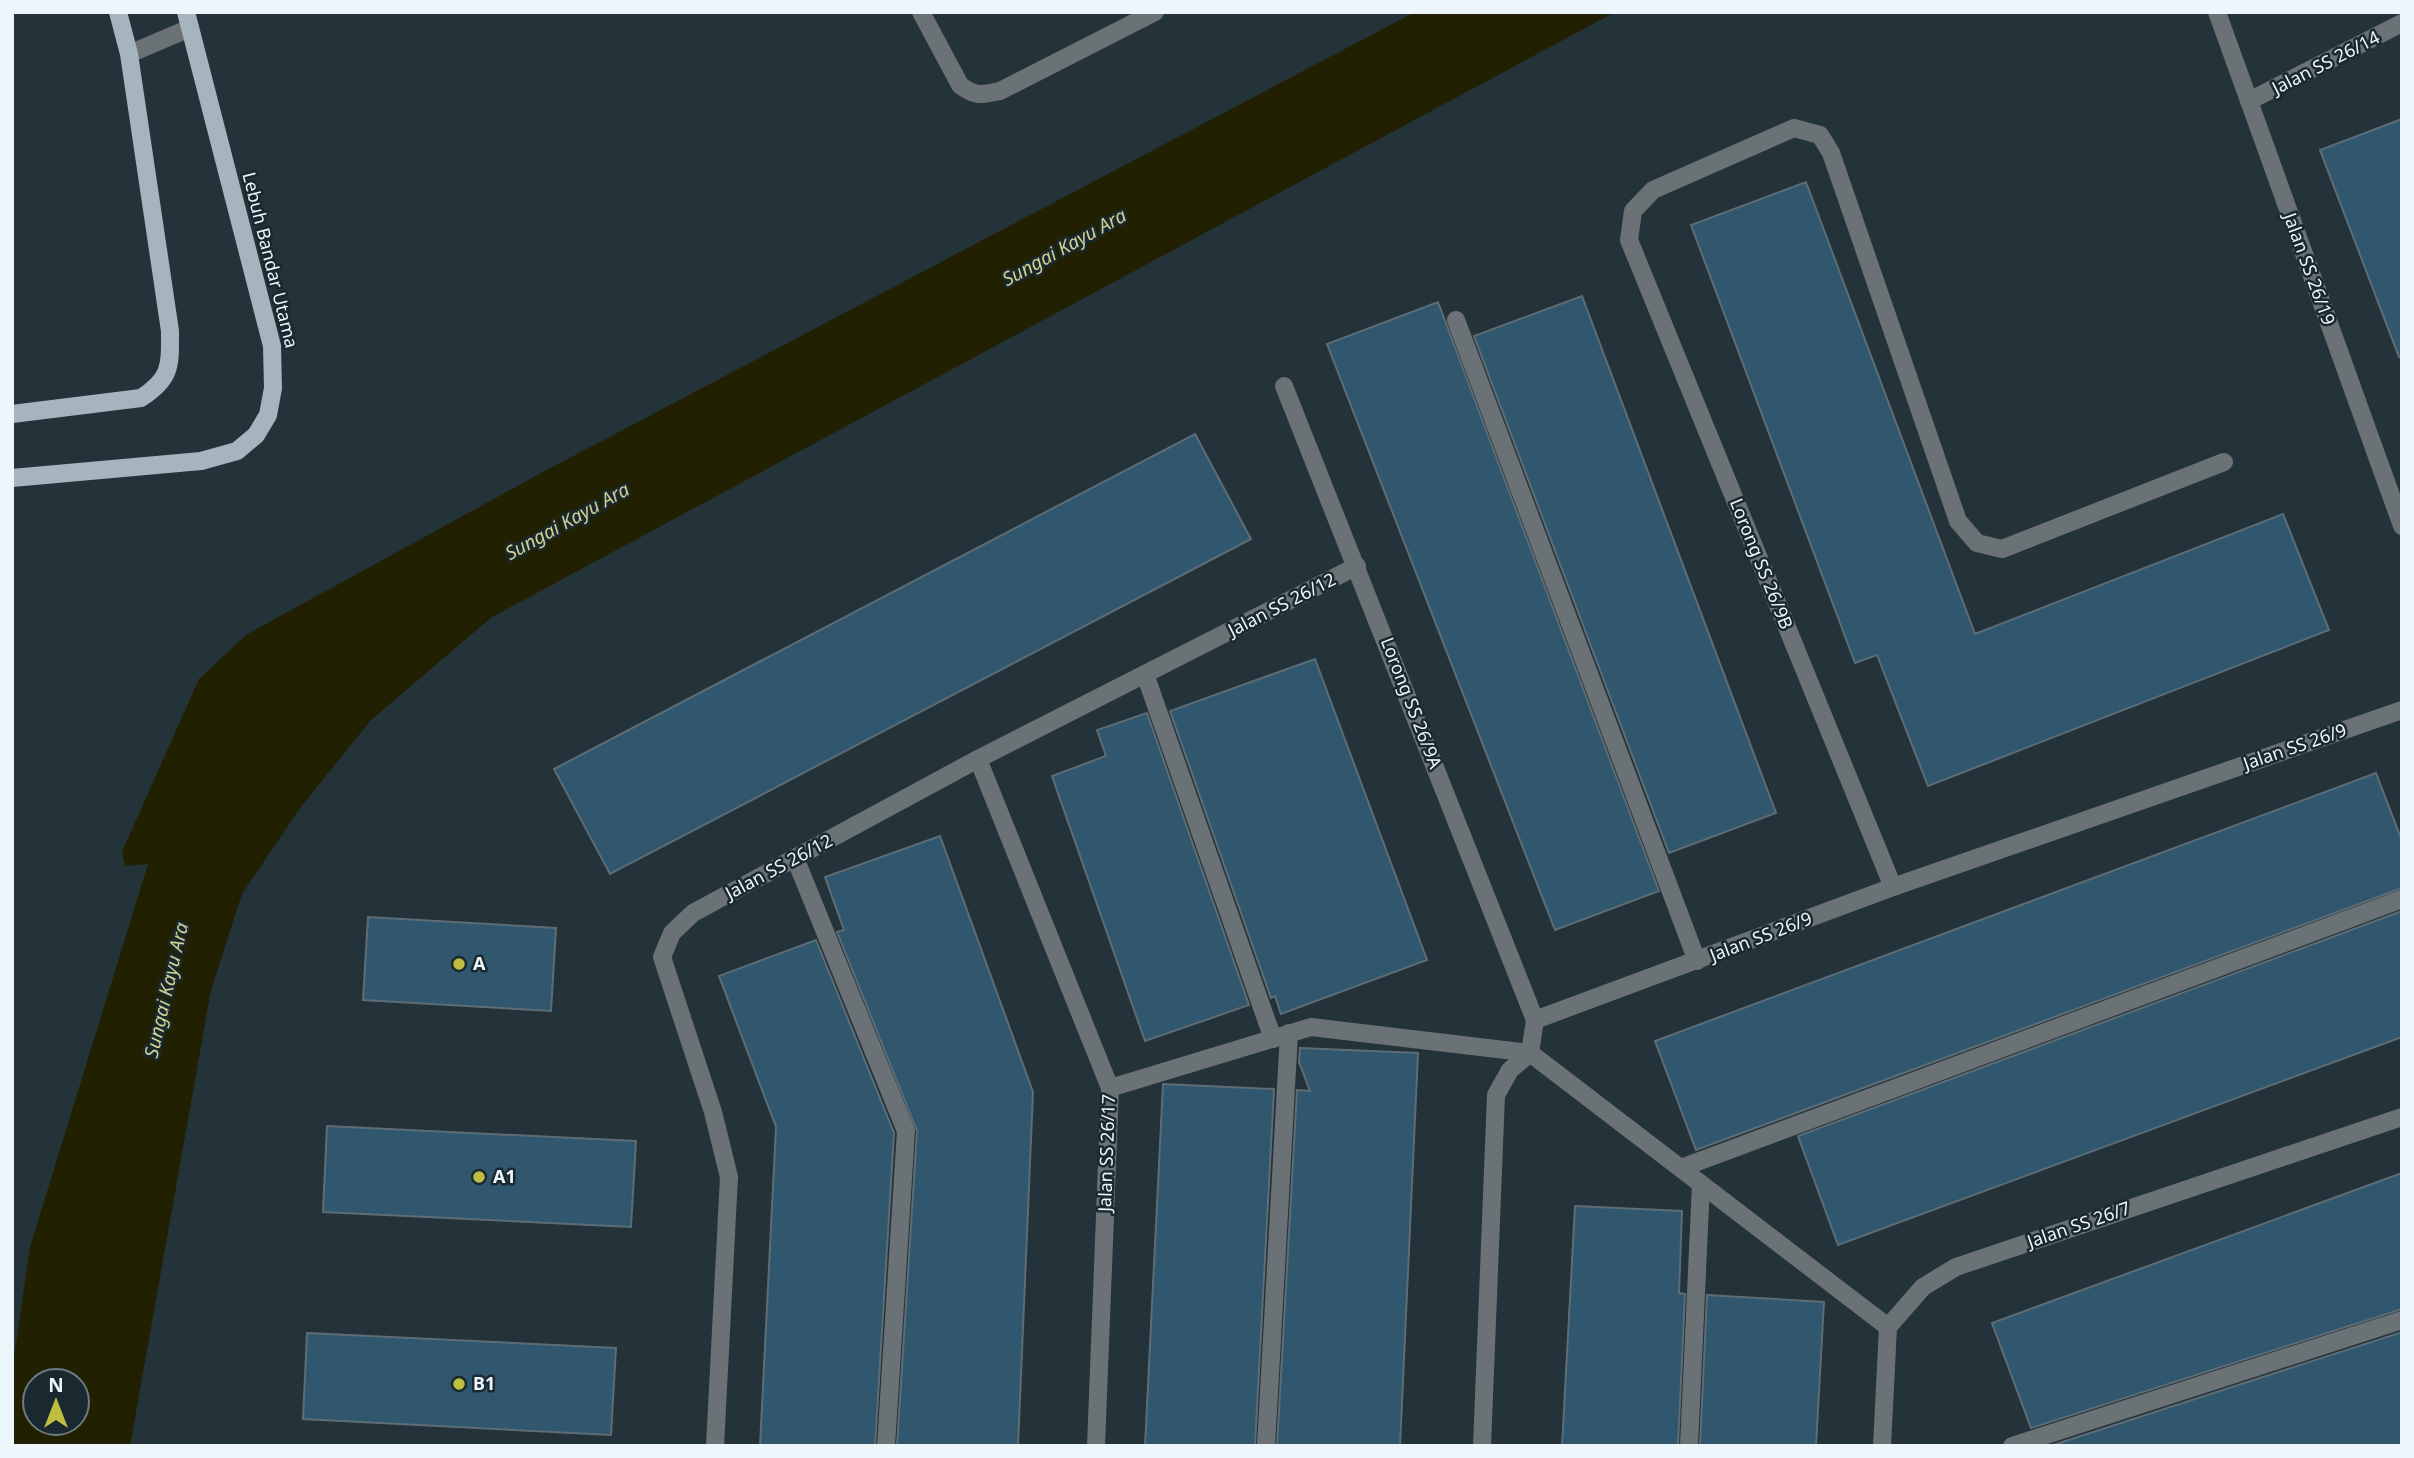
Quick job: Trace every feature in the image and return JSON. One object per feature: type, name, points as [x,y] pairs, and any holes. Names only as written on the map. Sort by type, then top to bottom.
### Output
[{"type":"main road","points":[[12,414],[141,398],[157,388],[168,373],[170,331],[129,54],[118,12]]},
{"type":"main road","name":"Lebuh Bandar Utama","points":[[12,478],[201,461],[237,451],[256,435],[268,415],[273,388],[272,346],[188,20]]},
{"type":"street","points":[[921,12],[960,85],[970,93],[980,96],[1000,91],[1156,12]]},
{"type":"street","name":"Jalan SS 26/19","points":[[2217,12],[2402,526]]},
{"type":"street","points":[[129,54],[188,20]]},
{"type":"street","name":"Jalan SS 26/14","points":[[2249,101],[2402,23]]},
{"type":"street","name":"Lorong SS 26/9B","points":[[1893,887],[1629,240],[1633,211],[1653,190],[1794,128],[1820,135],[1831,153],[1958,521],[1977,543],[2002,549],[2224,462]]},
{"type":"street","points":[[1456,320],[1697,961]]},
{"type":"street","name":"Lorong SS 26/9A","points":[[1284,386],[1535,1020]]},
{"type":"street","name":"Jalan SS 26/12","points":[[715,1446],[729,1177],[713,1112],[662,957],[672,933],[693,913],[978,759],[1357,566]]},
{"type":"street","points":[[1145,674],[1281,1036],[1266,1446]]},
{"type":"street","name":"Jalan SS 26/9","points":[[1535,1020],[1893,887],[2402,710]]},
{"type":"street","name":"Jalan SS 26/17","points":[[978,759],[1110,1088],[1096,1446]]},
{"type":"street","points":[[795,858],[906,1131],[886,1446]]},
{"type":"street","points":[[1681,1168],[2402,899]]},
{"type":"street","points":[[1482,1446],[1496,1095],[1510,1070],[1530,1053],[1535,1020]]},
{"type":"street","points":[[1110,1088],[1311,1027],[1530,1053],[1888,1327],[1882,1446]]},
{"type":"street","name":"Jalan SS 26/7","points":[[1888,1327],[1923,1287],[1956,1267],[2402,1117]]},
{"type":"street","points":[[1689,1446],[1702,1184]]},
{"type":"street","points":[[2012,1446],[2402,1320]]},
{"type":"water","name":"Sungai Kayu Ara","points":[[1415,12],[1615,12],[492,617],[371,720],[300,808],[242,894],[211,990],[130,1446],[12,1446],[12,1371],[30,1247],[148,864],[125,866],[122,852],[199,679],[246,635],[543,472]]},
{"type":"building","points":[[2402,119],[2402,356],[2399,357],[2320,150]]},
{"type":"building","points":[[1806,182],[1975,634],[2283,514],[2329,630],[1928,786],[1877,655],[1855,663],[1691,225]]},
{"type":"building","points":[[1582,296],[1776,813],[1669,853],[1474,336]]},
{"type":"building","points":[[1438,302],[1659,891],[1555,930],[1327,344]]},
{"type":"building","points":[[1195,434],[1251,539],[610,874],[554,769]]},
{"type":"building","points":[[1315,659],[1427,960],[1281,1014],[1275,996],[1271,998],[1170,711]]},
{"type":"building","points":[[1147,713],[1249,1005],[1145,1041],[1052,776],[1106,756],[1097,730]]},
{"type":"building","points":[[2376,773],[2402,841],[2402,888],[1696,1150],[1655,1041]]},
{"type":"building","points":[[940,836],[1033,1092],[1018,1446],[897,1446],[917,1131],[837,932],[844,930],[825,877]]},
{"type":"building","points":[[2402,911],[2402,1037],[1838,1245],[1798,1136]]},
{"type":"building","name":"A","points":[[368,917],[556,928],[551,1011],[363,1000]]},
{"type":"building","points":[[816,940],[894,1133],[875,1446],[760,1446],[776,1127],[719,976]]},
{"type":"building","points":[[1300,1048],[1418,1053],[1400,1446],[1277,1446],[1297,1090],[1310,1091],[1299,1062]]},
{"type":"building","points":[[1163,1084],[1274,1089],[1255,1446],[1145,1446]]},
{"type":"building","name":"A1","points":[[327,1126],[636,1141],[631,1227],[323,1212]]},
{"type":"building","points":[[2402,1173],[2402,1309],[2031,1428],[1992,1323]]},
{"type":"building","points":[[1575,1206],[1682,1211],[1679,1293],[1685,1294],[1678,1446],[1562,1446]]},
{"type":"building","points":[[1707,1295],[1824,1302],[1816,1446],[1700,1446]]},
{"type":"building","points":[[2402,1332],[2402,1446],[2050,1446]]},
{"type":"building","name":"B1","points":[[307,1333],[616,1348],[611,1435],[303,1419]]},
{"type":"place","name":"A","points":[[459,964]]},
{"type":"place","name":"A1","points":[[479,1177]]},
{"type":"place","name":"B1","points":[[459,1384]]}]
